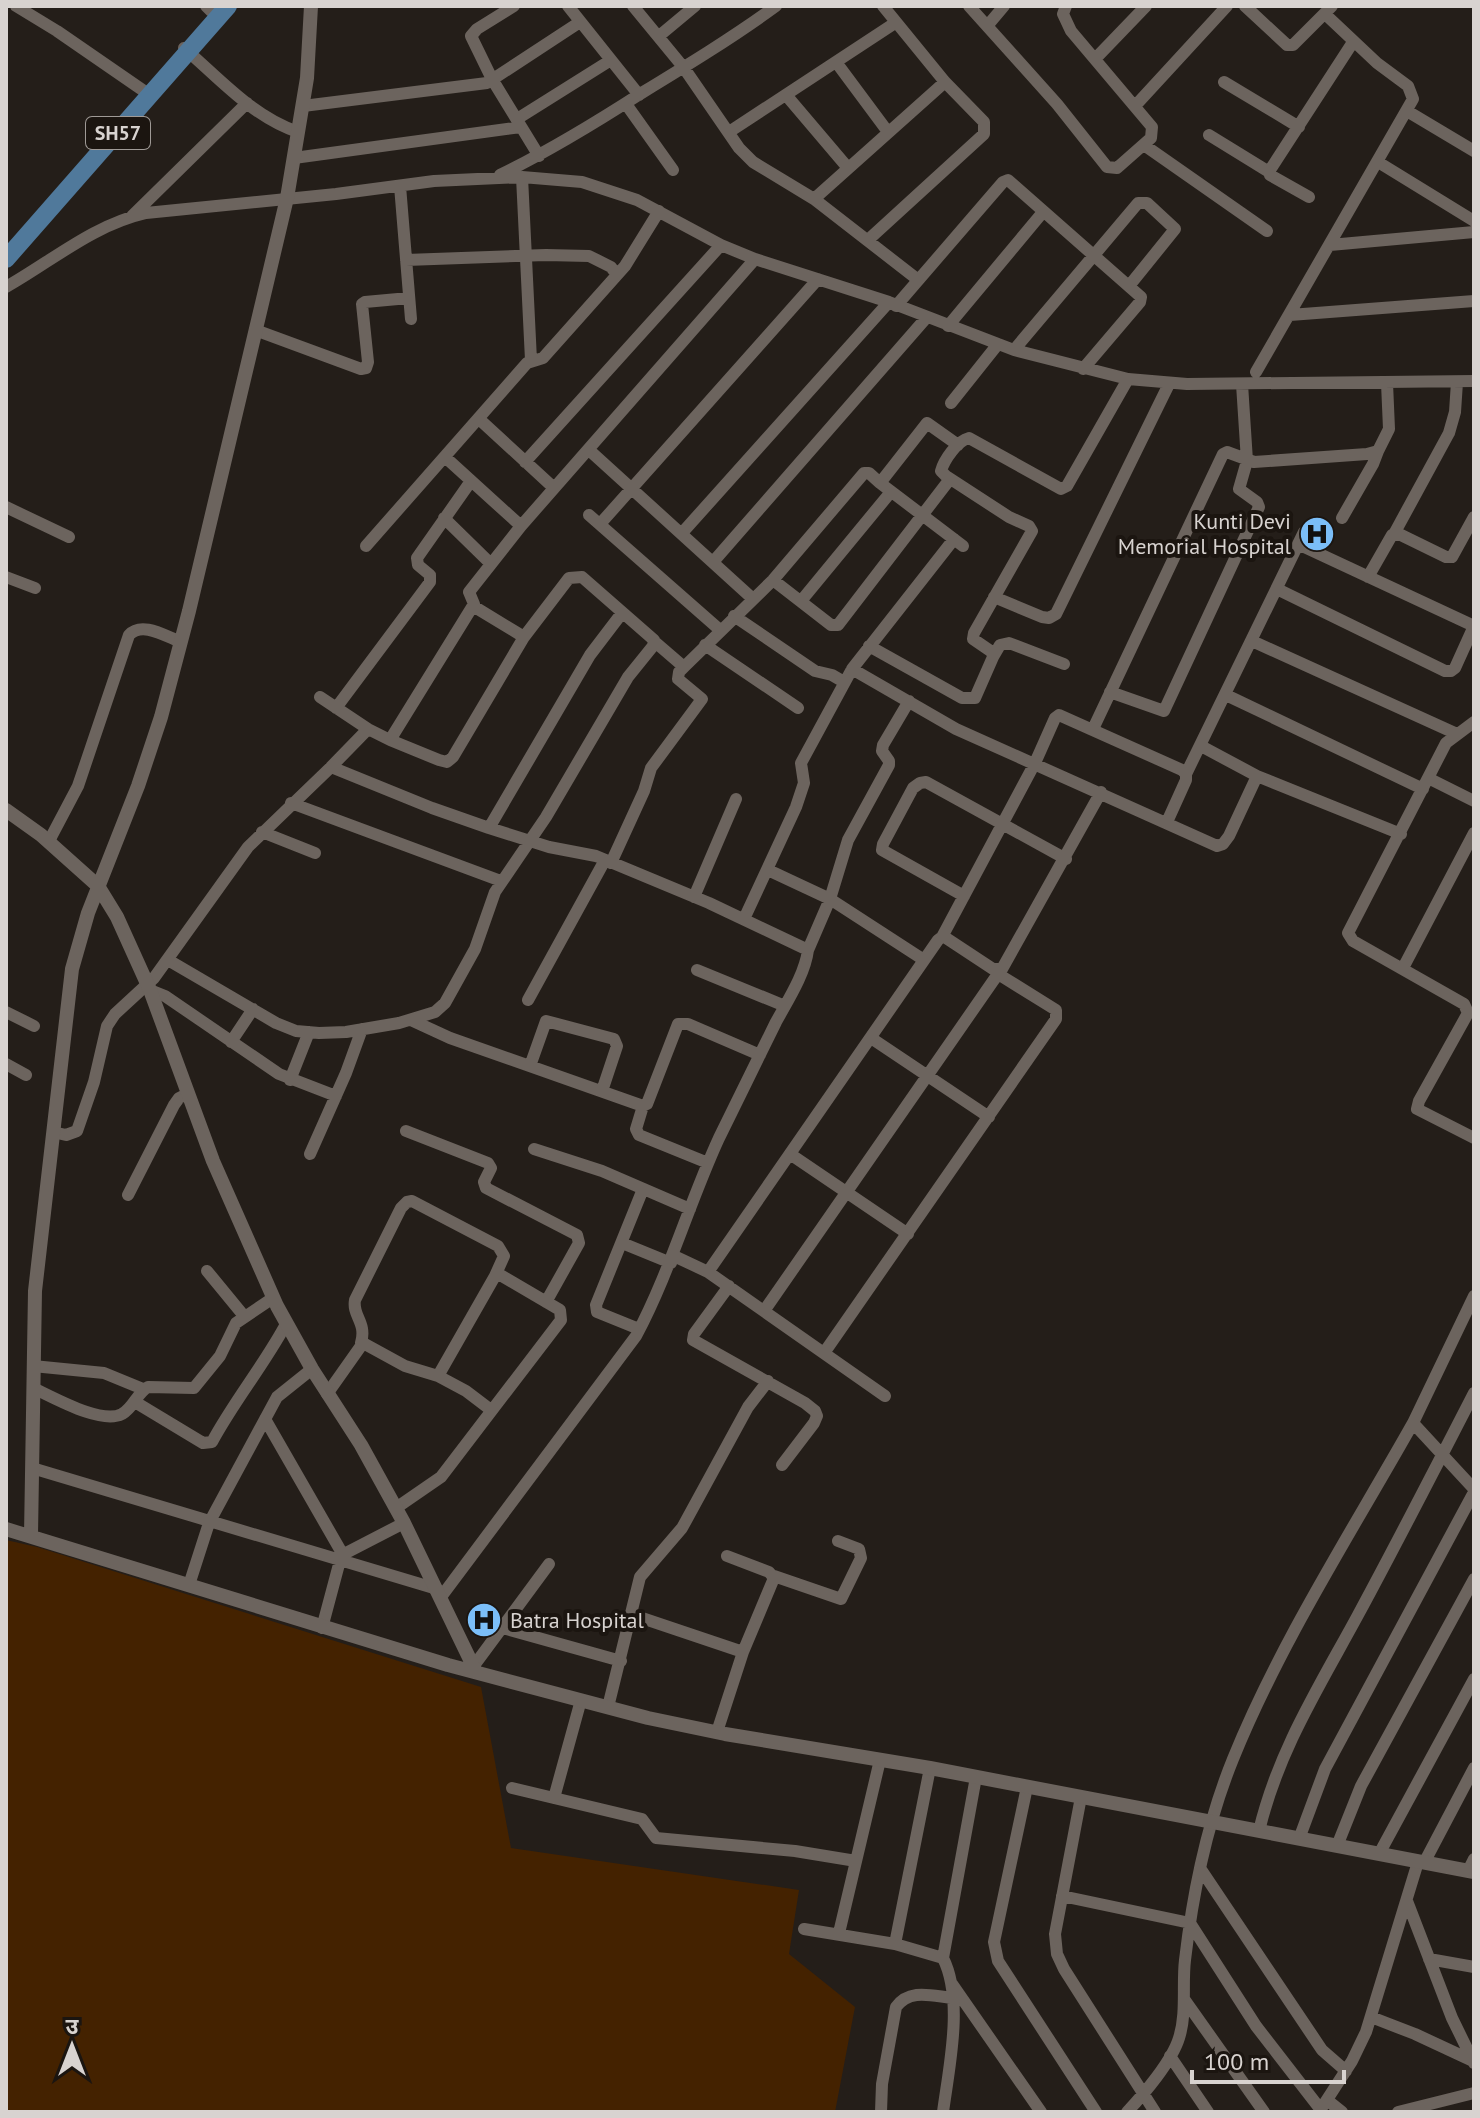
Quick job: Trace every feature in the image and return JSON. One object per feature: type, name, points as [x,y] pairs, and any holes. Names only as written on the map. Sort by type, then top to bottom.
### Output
[{"type":"main road","name":"SH57","points":[[6,259],[185,49],[215,7]]},
{"type":"main road","name":"SH57","points":[[6,246],[102,146],[144,91],[185,49]]},
{"type":"street","points":[[16,6],[144,91]]},
{"type":"street","points":[[31,1535],[35,1291],[72,969],[79,939],[161,717],[181,642],[287,198],[307,78],[311,6]]},
{"type":"street","points":[[514,6],[471,36],[492,79],[539,156]]},
{"type":"street","points":[[568,6],[639,95]]},
{"type":"street","points":[[633,6],[684,68],[753,162],[814,199],[917,279]]},
{"type":"street","points":[[659,36],[695,6]]},
{"type":"street","points":[[868,240],[984,134],[984,122],[945,82],[883,6]]},
{"type":"street","points":[[969,6],[1057,104],[1107,167],[1117,168],[1144,145],[1153,132],[1149,122],[1064,20],[1066,6]]},
{"type":"street","points":[[988,25],[1004,6]]},
{"type":"street","points":[[1095,59],[1146,6]]},
{"type":"street","points":[[1135,106],[1227,6]]},
{"type":"street","points":[[1245,6],[1287,45],[1293,45],[1328,10],[1353,42],[1412,92],[1413,99],[1256,372]]},
{"type":"street","points":[[494,178],[539,156],[626,104],[771,7]]},
{"type":"street","points":[[303,106],[480,84],[580,22]]},
{"type":"street","points":[[729,132],[895,23]]},
{"type":"street","points":[[1269,172],[1353,42]]},
{"type":"street","points":[[185,49],[269,120],[298,132]]},
{"type":"street","points":[[294,158],[519,123],[611,60]]},
{"type":"street","points":[[836,62],[888,132]]},
{"type":"street","points":[[814,199],[945,82]]},
{"type":"street","points":[[1224,82],[1299,127]]},
{"type":"street","points":[[786,95],[848,168]]},
{"type":"street","points":[[132,216],[247,103]]},
{"type":"street","points":[[626,104],[673,170]]},
{"type":"street","points":[[1407,111],[1474,151]]},
{"type":"street","points":[[1209,135],[1309,197]]},
{"type":"street","points":[[1144,145],[1267,231]]},
{"type":"street","points":[[1378,162],[1474,221]]},
{"type":"street","points":[[6,287],[74,243],[132,216],[165,209],[522,177],[582,182],[637,200],[721,245],[755,259],[893,304],[1014,350],[1128,379],[1169,384],[1474,381]]},
{"type":"street","points":[[522,177],[531,360]]},
{"type":"street","points":[[682,533],[1003,182],[1011,182],[1141,297],[1083,369]]},
{"type":"street","points":[[400,186],[411,319]]},
{"type":"street","points":[[1014,350],[1138,203],[1147,203],[1175,229],[1129,286]]},
{"type":"street","points":[[366,546],[531,360],[543,358],[617,275],[659,211]]},
{"type":"street","points":[[948,326],[1043,212]]},
{"type":"street","points":[[1330,245],[1474,232]]},
{"type":"street","points":[[525,462],[721,245]]},
{"type":"street","points":[[406,260],[589,256],[611,267],[617,275]]},
{"type":"street","points":[[390,740],[473,606],[475,601],[469,592],[521,526],[755,259]]},
{"type":"street","points":[[600,524],[818,279]]},
{"type":"street","points":[[255,330],[361,369],[366,368],[362,304],[409,298]]},
{"type":"street","points":[[1290,315],[1474,301]]},
{"type":"street","points":[[713,562],[927,317]]},
{"type":"street","points":[[951,403],[998,344]]},
{"type":"street","points":[[993,657],[992,652],[973,639],[1032,531],[1029,526],[1009,517],[950,479],[941,471],[942,466],[962,440],[973,439],[1061,489],[1067,486],[1128,379]]},
{"type":"street","points":[[1368,577],[1449,433],[1455,412],[1457,382]]},
{"type":"street","points":[[1342,518],[1389,429],[1387,383]]},
{"type":"street","points":[[994,597],[1042,617],[1049,618],[1056,614],[1169,384]]},
{"type":"street","points":[[1110,692],[1162,712],[1167,707],[1259,507],[1239,489],[1247,461],[1242,384]]},
{"type":"street","points":[[479,419],[554,488]]},
{"type":"street","points":[[880,483],[927,423],[958,445]]},
{"type":"street","points":[[589,450],[753,599]]},
{"type":"street","points":[[1093,729],[1223,454],[1231,453],[1247,461],[1378,451]]},
{"type":"street","points":[[445,457],[521,526]]},
{"type":"street","points":[[528,1000],[608,862],[644,791],[651,768],[701,702],[700,695],[678,679],[679,672],[773,580],[864,473],[869,473],[890,493],[959,543],[869,646],[844,682],[801,763],[804,783],[744,919]]},
{"type":"street","points":[[773,580],[831,625],[838,625],[950,479]]},
{"type":"street","points":[[336,708],[430,582],[430,575],[418,565],[417,558],[471,481]]},
{"type":"street","points":[[801,601],[890,493]]},
{"type":"street","points":[[6,507],[69,537]]},
{"type":"street","points":[[589,515],[720,630]]},
{"type":"street","points":[[1394,534],[1452,557],[1474,517]]},
{"type":"street","points":[[444,518],[491,564]]},
{"type":"street","points":[[1167,822],[1186,774],[1304,532]]},
{"type":"street","points":[[1277,589],[1445,671],[1455,668],[1474,626],[1298,544]]},
{"type":"street","points":[[320,697],[368,729],[447,762],[453,757],[524,637],[569,578],[575,576],[582,577],[684,667]]},
{"type":"street","points":[[6,577],[35,588]]},
{"type":"street","points":[[473,606],[524,637]]},
{"type":"street","points":[[489,828],[590,655],[622,613]]},
{"type":"street","points":[[734,616],[815,671],[844,682]]},
{"type":"street","points":[[49,841],[78,786],[129,635],[135,629],[142,628],[181,642]]},
{"type":"street","points":[[1252,641],[1457,734]]},
{"type":"street","points":[[168,960],[276,1023],[296,1031],[362,1029],[435,1012],[445,1003],[475,949],[501,881],[531,841],[628,677],[655,642]]},
{"type":"street","points":[[869,646],[970,700],[975,698],[1000,645],[1009,643],[1064,664]]},
{"type":"street","points":[[705,645],[798,708]]},
{"type":"street","points":[[852,669],[956,729],[1217,846],[1223,844],[1257,776]]},
{"type":"street","points":[[1226,695],[1474,801]]},
{"type":"street","points":[[439,1593],[639,1329],[654,1303],[708,1163],[806,961],[848,840],[889,765],[882,751],[883,745],[909,701]]},
{"type":"street","points":[[708,1272],[942,937],[1035,763],[1055,718],[1059,715],[1093,729],[1186,774]]},
{"type":"street","points":[[1474,722],[1446,743],[1348,933],[1353,941],[1464,1004],[1471,1011],[1417,1109],[1421,1114],[1474,1138]]},
{"type":"street","points":[[53,1132],[66,1135],[77,1131],[94,1082],[107,1026],[135,994],[149,988],[204,906],[262,832],[368,729]]},
{"type":"street","points":[[1201,746],[1257,776],[1401,834]]},
{"type":"street","points":[[331,767],[489,828],[608,862],[694,897],[808,950]]},
{"type":"street","points":[[964,896],[882,850],[913,788],[920,783],[926,782],[1066,859]]},
{"type":"street","points":[[764,1311],[999,973],[1066,859],[1101,792]]},
{"type":"street","points":[[694,897],[736,799]]},
{"type":"street","points":[[291,803],[501,881]]},
{"type":"street","points":[[6,810],[49,841],[98,886],[117,917],[149,988],[213,1161],[273,1298],[396,1508],[475,1670]]},
{"type":"street","points":[[262,832],[315,853]]},
{"type":"street","points":[[1403,968],[1474,833]]},
{"type":"street","points":[[768,870],[830,899],[924,960]]},
{"type":"street","points":[[824,1353],[989,1117],[1056,1015],[1056,1010],[942,937]]},
{"type":"street","points":[[697,970],[785,1006]]},
{"type":"street","points":[[149,988],[172,1000],[290,1080],[336,1096]]},
{"type":"street","points":[[231,1042],[253,1009]]},
{"type":"street","points":[[6,1012],[34,1026]]},
{"type":"street","points":[[411,1020],[450,1038],[643,1106]]},
{"type":"street","points":[[530,1066],[546,1021],[614,1039],[617,1046],[602,1091]]},
{"type":"street","points":[[708,1163],[639,1135],[636,1129],[678,1024],[688,1024],[760,1055]]},
{"type":"street","points":[[310,1154],[362,1029]]},
{"type":"street","points":[[290,1080],[309,1032]]},
{"type":"street","points":[[871,1038],[989,1117]]},
{"type":"street","points":[[6,1064],[26,1075]]},
{"type":"street","points":[[128,1195],[174,1105],[187,1094]]},
{"type":"street","points":[[406,1131],[488,1163],[491,1168],[484,1182],[486,1188],[577,1235],[579,1243],[546,1302]]},
{"type":"street","points":[[534,1149],[602,1171],[690,1209]]},
{"type":"street","points":[[790,1154],[908,1234]]},
{"type":"street","points":[[639,1329],[596,1309],[643,1189]]},
{"type":"street","points":[[327,1394],[361,1343],[364,1332],[353,1305],[355,1300],[401,1208],[412,1201],[498,1246],[504,1256],[438,1376]]},
{"type":"street","points":[[622,1243],[708,1272],[885,1396]]},
{"type":"street","points":[[207,1271],[244,1316]]},
{"type":"street","points":[[396,1508],[441,1477],[561,1320],[560,1310],[502,1276],[495,1276]]},
{"type":"street","points":[[729,1286],[694,1334],[693,1340],[815,1411],[817,1416],[782,1465]]},
{"type":"street","points":[[1127,2112],[1170,2056],[1182,2028],[1184,1964],[1200,1868],[1210,1822],[1232,1761],[1266,1684],[1413,1423],[1474,1296]]},
{"type":"street","points":[[33,1366],[104,1373],[143,1389],[157,1385],[190,1389],[198,1386],[220,1356],[231,1331],[244,1316],[273,1298]]},
{"type":"street","points":[[135,1402],[203,1443],[212,1442],[238,1395],[259,1370],[286,1324]]},
{"type":"street","points":[[361,1343],[369,1344],[405,1366],[438,1376],[466,1391],[491,1410]]},
{"type":"street","points":[[189,1585],[209,1523],[265,1419],[285,1389],[312,1369]]},
{"type":"street","points":[[608,1707],[640,1577],[682,1528],[748,1407],[768,1381]]},
{"type":"street","points":[[33,1388],[93,1414],[105,1416],[124,1413],[143,1389]]},
{"type":"street","points":[[1259,1831],[1267,1797],[1287,1745],[1444,1455],[1474,1393]]},
{"type":"street","points":[[265,1419],[342,1558],[322,1628]]},
{"type":"street","points":[[1299,1839],[1325,1769],[1474,1490],[1413,1423]]},
{"type":"street","points":[[32,1468],[209,1523],[342,1558],[439,1593]]},
{"type":"street","points":[[342,1558],[404,1523]]},
{"type":"street","points":[[6,1529],[322,1628],[608,1707],[717,1732],[930,1768],[1421,1862],[1472,1868]]},
{"type":"street","points":[[727,1556],[841,1599],[861,1553],[859,1549],[838,1541]]},
{"type":"street","points":[[475,1670],[549,1564]]},
{"type":"street","points":[[717,1732],[743,1652],[774,1576]]},
{"type":"street","points":[[1337,1846],[1361,1786],[1474,1579]]},
{"type":"street","points":[[633,1615],[743,1652]]},
{"type":"street","points":[[503,1628],[621,1661]]},
{"type":"street","points":[[1379,1854],[1474,1679]]},
{"type":"street","points":[[554,1798],[581,1700]]},
{"type":"street","points":[[839,1933],[880,1760]]},
{"type":"street","points":[[895,1944],[930,1768]]},
{"type":"street","points":[[1322,2107],[1346,2071],[1371,2017],[1421,1862],[1474,1768]]},
{"type":"street","points":[[943,2112],[952,2043],[953,1998],[943,1958],[976,1777]]},
{"type":"street","points":[[1027,1787],[994,1942],[995,1952],[1096,2112]]},
{"type":"street","points":[[512,1788],[642,1819],[656,1838],[795,1851],[856,1861]]},
{"type":"street","points":[[1081,1797],[1055,1934],[1057,1954],[1070,1980],[1155,2112]]},
{"type":"street","points":[[1200,1868],[1322,2050],[1346,2071]]},
{"type":"street","points":[[1062,1896],[1190,1923],[1256,2026],[1322,2107],[1342,2112]]},
{"type":"street","points":[[1407,1901],[1452,2018],[1473,2062]]},
{"type":"street","points":[[804,1929],[895,1944],[943,1958]]},
{"type":"street","points":[[1429,1959],[1474,1967]]},
{"type":"street","points":[[951,1981],[1041,2112]]},
{"type":"street","points":[[881,2112],[882,2084],[896,2007],[903,1998],[913,1994],[953,1998]]},
{"type":"street","points":[[1184,1999],[1264,2112]]},
{"type":"street","points":[[1371,2017],[1473,2062]]},
{"type":"street","points":[[1170,2056],[1208,2112]]},
{"type":"street","points":[[1398,2112],[1474,2093]]},
{"type":"shaded area","points":[[6,1540],[37,1547],[481,1687],[511,1848],[799,1890],[789,1954],[855,2007],[835,2112],[6,2112]]},
{"type":"place","name":"Kunti Devi Memorial Hospital","points":[[1317,534]]},
{"type":"place","name":"Batra Hospital","points":[[484,1620]]}]
